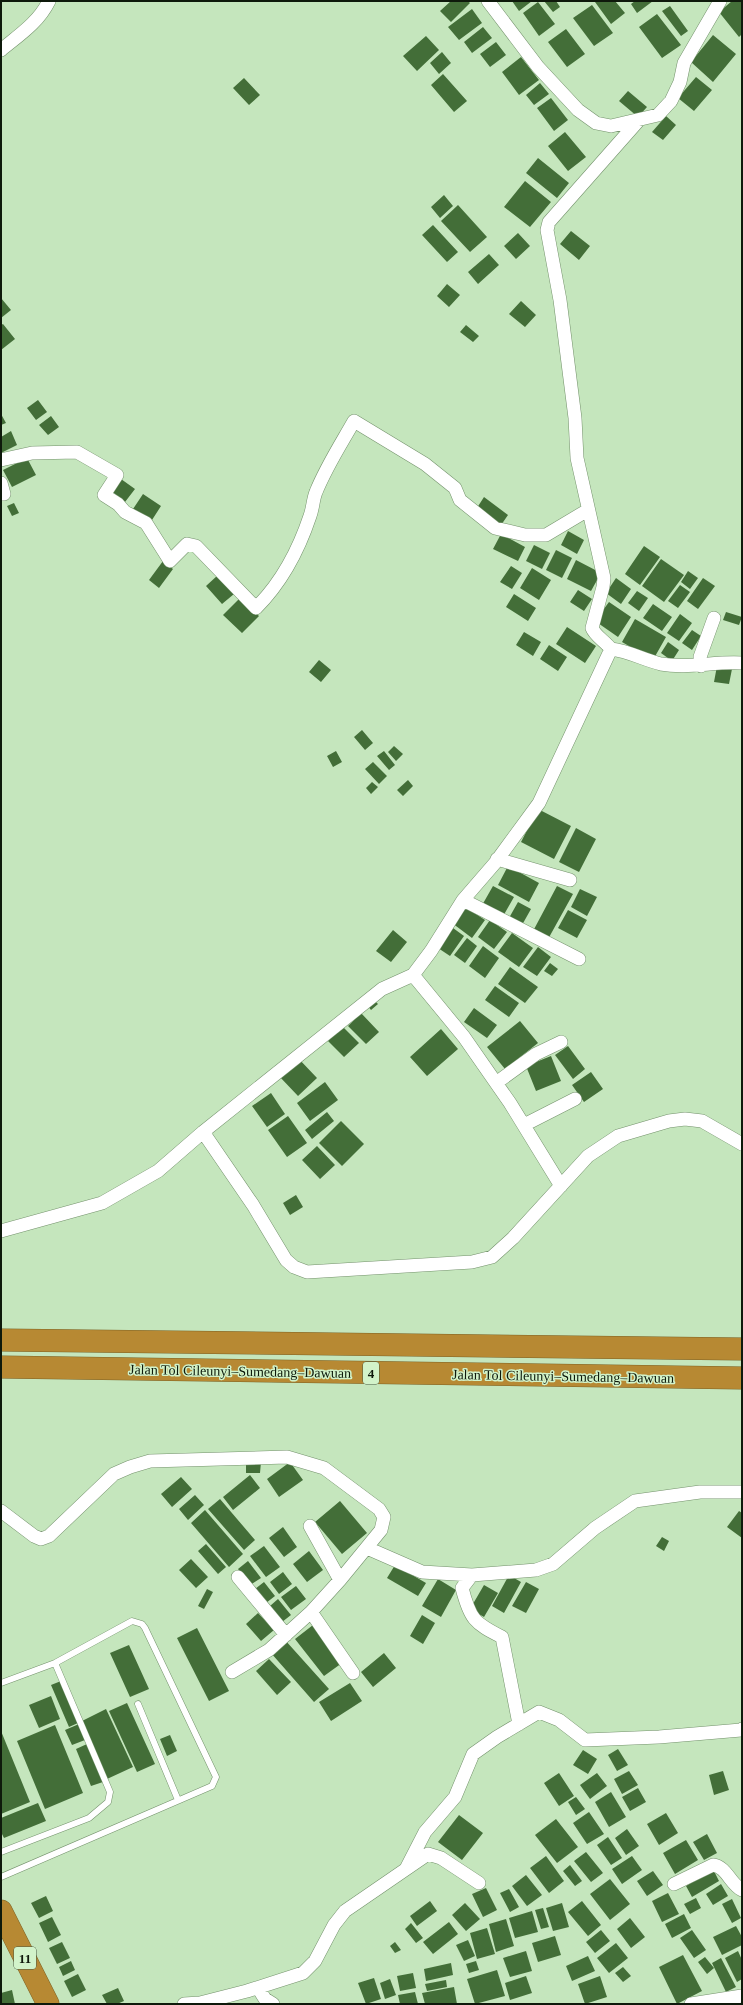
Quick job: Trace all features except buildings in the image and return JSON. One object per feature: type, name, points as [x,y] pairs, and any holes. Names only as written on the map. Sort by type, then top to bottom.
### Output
[{"type":"highway","name":"Jalan Tol Cileunyi–Sumedang–Dawuan","points":[[1,1340],[742,1349]]},
{"type":"highway","name":"Jalan Tol Cileunyi–Sumedang–Dawuan","points":[[1,1367],[742,1378]]},
{"type":"highway","name":"11","points":[[1,1912],[48,2004]]},
{"type":"street","points":[[1,50],[32,25],[44,12],[49,1]]},
{"type":"street","points":[[488,1],[538,67],[578,110],[596,123],[611,126],[658,115],[671,101],[680,82],[684,63],[720,1]]},
{"type":"street","points":[[611,649],[607,643],[594,632],[592,628],[604,578],[577,458],[575,418],[560,300],[547,230],[549,222],[639,120]]},
{"type":"street","points":[[1,460],[32,453],[77,452],[117,475],[104,495],[118,504],[125,512],[146,523],[170,561],[187,544],[196,546],[256,608],[266,597],[291,561],[308,521],[316,493],[329,465],[354,422],[425,464],[455,488],[460,500],[495,528],[525,536],[546,535],[588,510]]},
{"type":"street","points":[[701,666],[700,656],[714,618]]},
{"type":"street","points":[[611,649],[623,650],[662,664],[701,666],[718,663],[742,663]]},
{"type":"street","points":[[1,1231],[102,1203],[158,1171],[203,1132],[382,989],[413,975],[431,951],[463,900],[497,859],[538,804],[611,649]]},
{"type":"street","points":[[497,859],[570,880]]},
{"type":"street","points":[[463,900],[579,959]]},
{"type":"street","points":[[413,975],[464,1037],[524,1126],[561,1186]]},
{"type":"street","points":[[496,1083],[536,1054],[561,1042]]},
{"type":"street","points":[[524,1126],[575,1099]]},
{"type":"street","points":[[203,1132],[253,1205],[286,1260],[294,1268],[307,1272],[472,1262],[492,1257],[513,1238],[588,1156],[618,1136],[685,1119],[702,1121],[742,1144]]},
{"type":"street","points":[[1,1511],[34,1536],[41,1539],[49,1536],[114,1474],[150,1461],[287,1457],[324,1468],[379,1509],[384,1518],[381,1530],[340,1580],[311,1612],[269,1650],[232,1672]]},
{"type":"street","points":[[367,1548],[422,1572],[472,1575],[530,1571],[553,1564],[595,1528],[635,1501],[700,1492],[742,1492]]},
{"type":"street","points":[[310,1526],[340,1580]]},
{"type":"street","points":[[472,1575],[462,1588],[467,1608],[471,1617],[484,1628],[502,1637],[520,1724]]},
{"type":"street","points":[[238,1577],[286,1635]]},
{"type":"street","points":[[311,1612],[353,1673]]},
{"type":"street","points":[[407,1867],[425,1832],[455,1797],[472,1754],[496,1737],[539,1712],[559,1720],[585,1740],[659,1737],[741,1730],[742,1728]]},
{"type":"street","points":[[184,2004],[200,2003],[258,1988],[304,1973],[315,1961],[334,1925],[345,1911],[428,1854],[441,1858],[479,1882]]},
{"type":"street","points":[[674,1884],[714,1865],[726,1872],[734,1884],[742,1890]]},
{"type":"street","points":[[258,1988],[265,1999],[273,2004]]},
{"type":"street","points":[[691,2004],[742,1996]]},
{"type":"lane","points":[[1,1683],[55,1663],[132,1621],[142,1624],[216,1777],[212,1786],[1,1877]]},
{"type":"lane","points":[[1,1852],[89,1818],[108,1802],[110,1792],[55,1663]]},
{"type":"lane","points":[[138,1704],[178,1800]]}]
